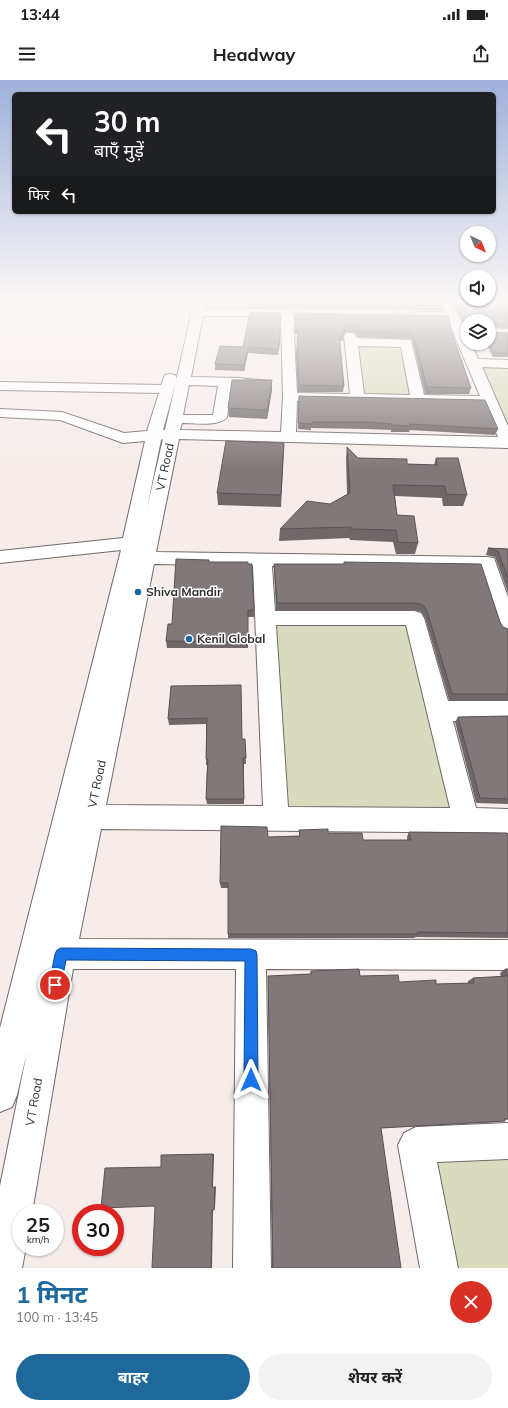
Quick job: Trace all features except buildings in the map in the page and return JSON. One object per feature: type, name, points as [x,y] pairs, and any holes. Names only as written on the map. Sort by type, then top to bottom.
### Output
[{"type":"street","name":"VT Road","points":[[0,1094],[138,551],[182,357]]},
{"type":"street","points":[[288,357],[290,397],[288,436]]},
{"type":"street","points":[[352,357],[357,397]]},
{"type":"street","points":[[411,357],[418,398]]},
{"type":"street","points":[[167,429],[288,436],[508,442],[471,357]]},
{"type":"street","points":[[473,363],[508,364]]},
{"type":"street","points":[[0,386],[175,385],[289,382]]},
{"type":"street","points":[[0,413],[62,416],[123,438],[216,419],[220,417],[224,387],[230,384],[270,384]]},
{"type":"street","points":[[290,397],[489,400]]},
{"type":"street","points":[[0,557],[138,551],[262,560],[487,563],[508,627]]},
{"type":"street","name":"VT Road","points":[[3,1268],[61,954],[90,817],[138,551]]},
{"type":"street","points":[[262,560],[276,818]]},
{"type":"street","points":[[265,618],[414,618],[466,819]]},
{"type":"street","points":[[439,711],[508,711]]},
{"type":"street","points":[[90,817],[466,819],[508,821]]},
{"type":"street","points":[[61,954],[508,955]]},
{"type":"street","points":[[251,955],[252,1268]]},
{"type":"street","points":[[440,1268],[416,1145],[508,1141]]},
{"type":"green space","points":[[352,357],[410,357],[418,398],[357,397]]},
{"type":"green space","points":[[473,363],[508,364],[508,442]]},
{"type":"green space","points":[[265,618],[414,618],[466,819],[276,818]]},
{"type":"green space","points":[[508,1141],[508,1268],[439,1268],[416,1145]]},
{"type":"place","name":"Shiva Mandir","points":[[138,592]]},
{"type":"place","name":"Kenil Global","points":[[189,639]]},
{"type":"route","points":[[55,985],[61,954],[251,955],[251,1080]]}]
